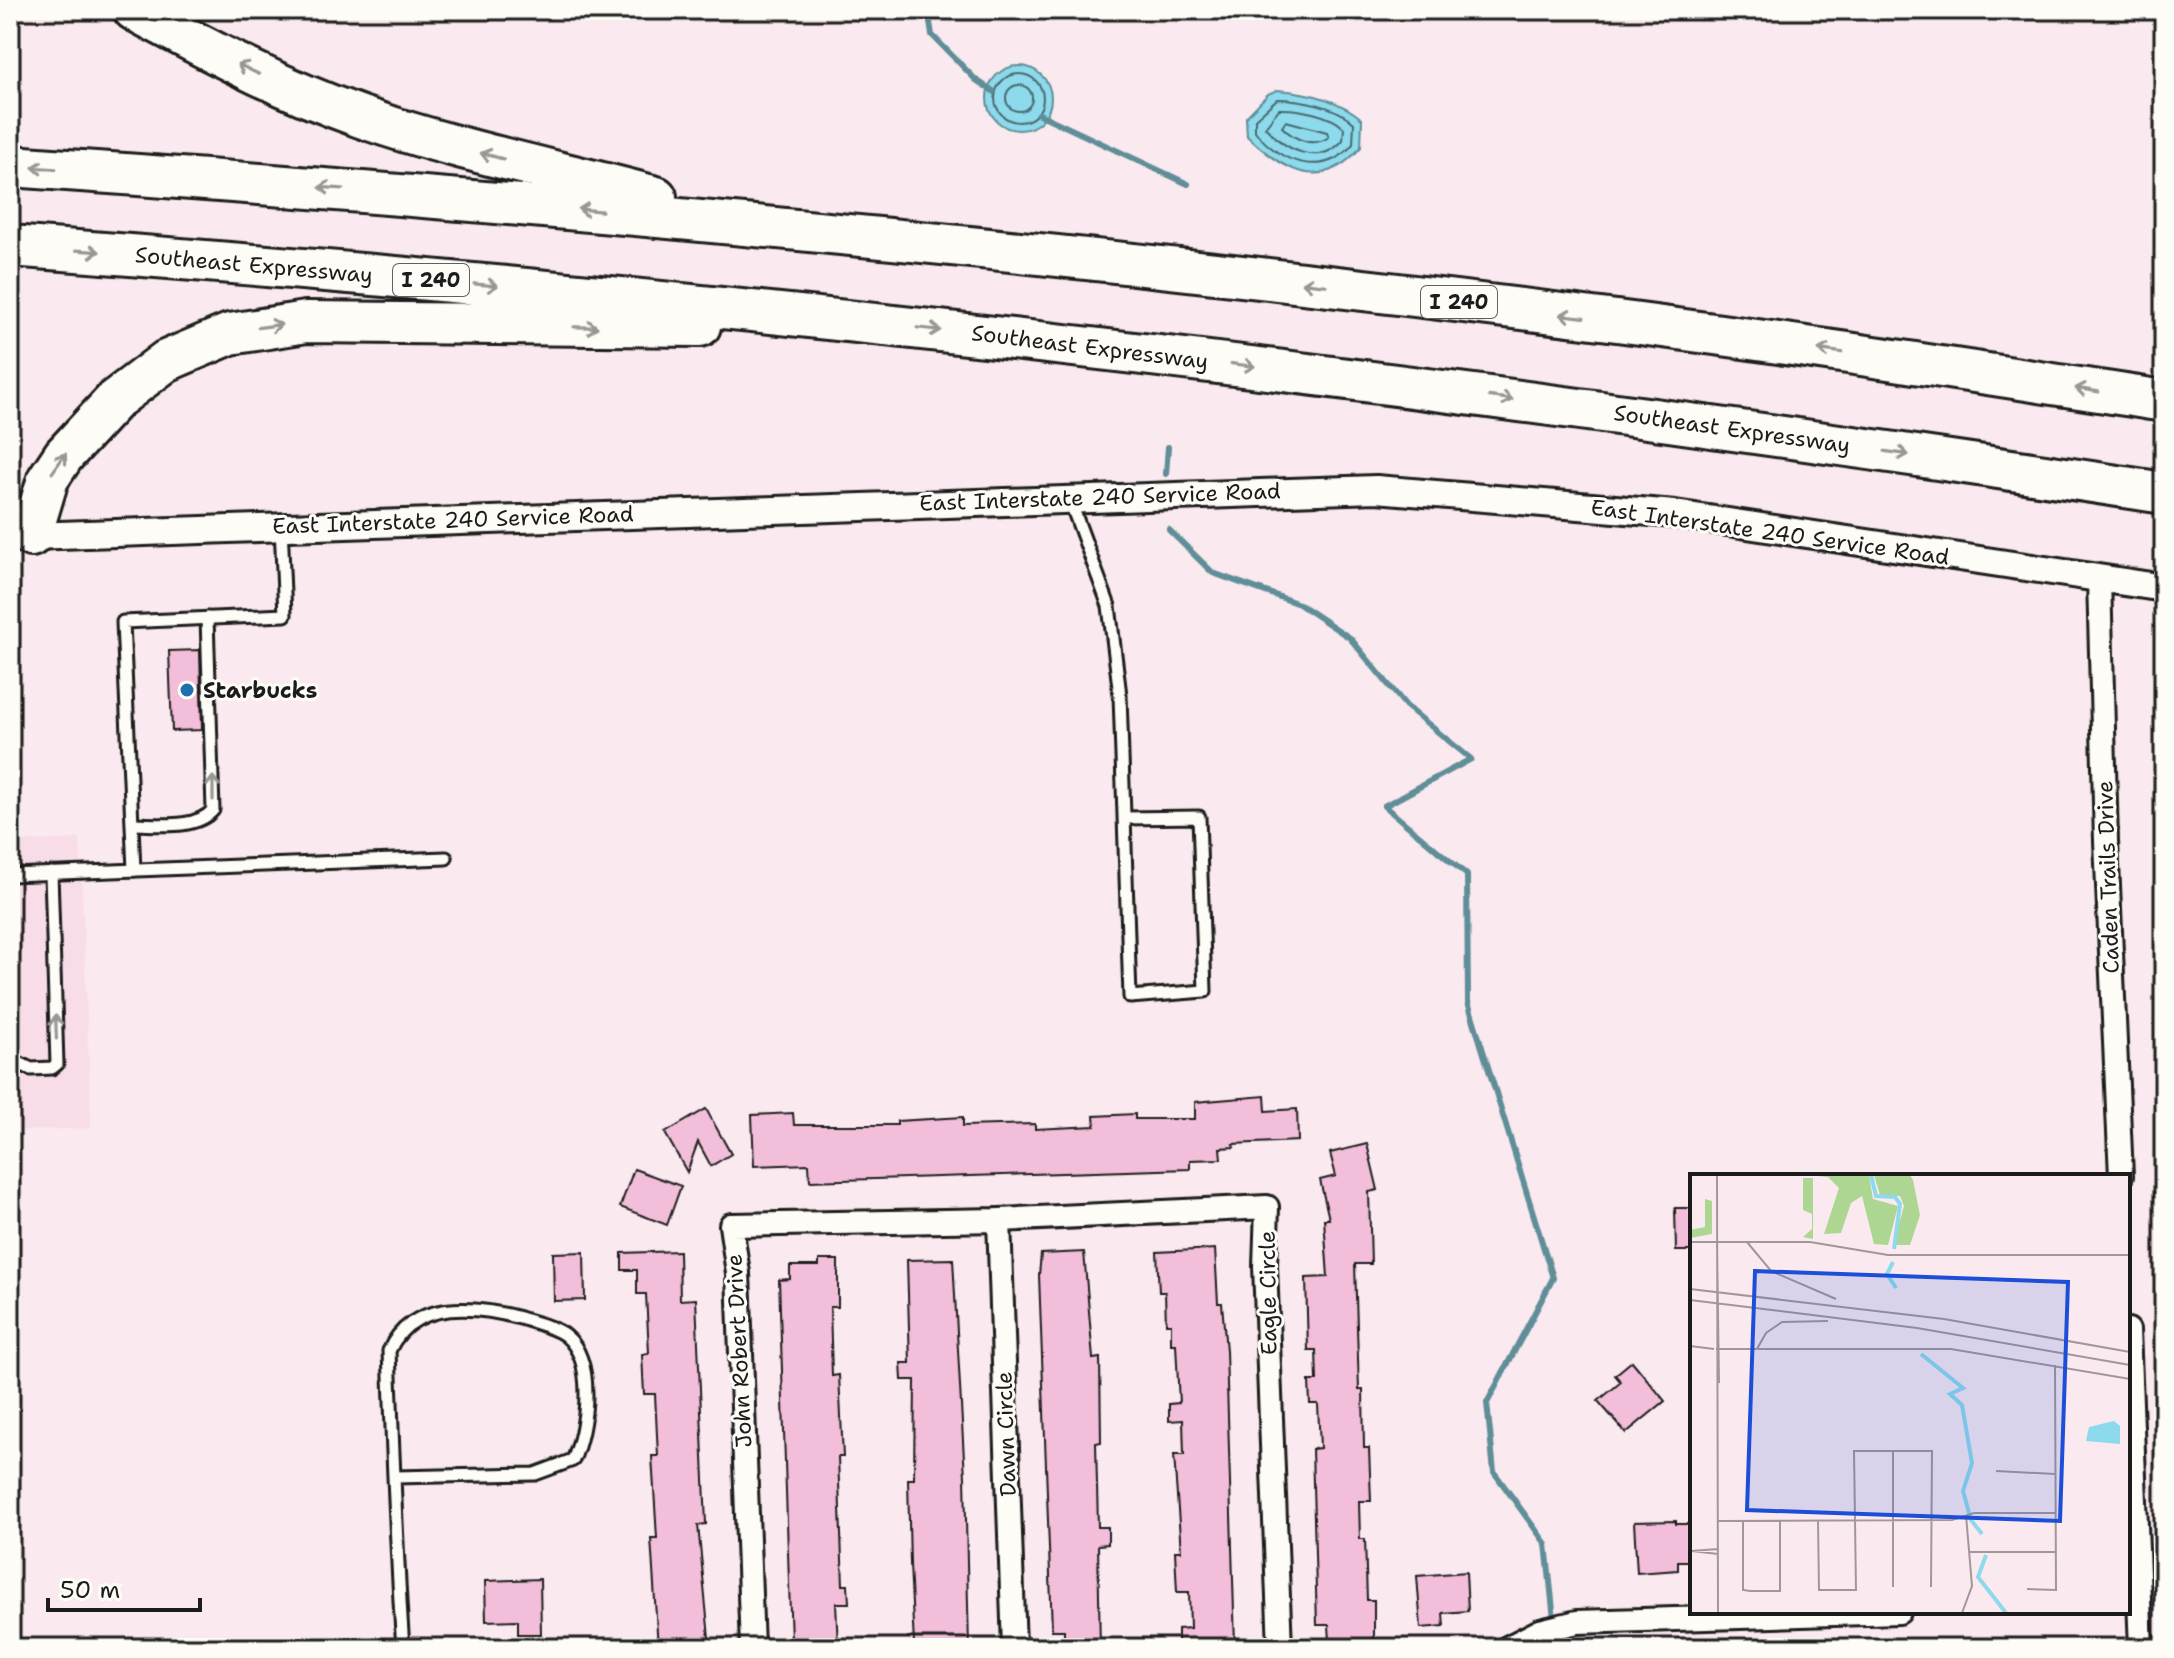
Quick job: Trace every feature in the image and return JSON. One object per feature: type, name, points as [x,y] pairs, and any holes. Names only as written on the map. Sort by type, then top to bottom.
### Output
[{"type":"highway","points":[[134,10],[289,89],[360,117],[752,224]]},
{"type":"highway","name":"I 240","points":[[10,166],[367,190],[752,224],[1321,285],[1598,319],[2164,401]]},
{"type":"highway","name":"Southeast Expressway","points":[[10,246],[435,280],[852,321],[1425,387],[1752,431],[2164,493]]},
{"type":"highway","points":[[31,536],[48,479],[64,455],[116,399],[166,361],[230,334],[306,322],[641,328],[852,321]]},
{"type":"street","name":"East Interstate 240 Service Road","points":[[31,536],[1376,489],[1675,514],[2164,588]]},
{"type":"street","name":"Caden Trails Drive","points":[[2099,578],[2106,841],[2121,1174]]},
{"type":"street","name":"Eagle Circle","points":[[999,1220],[1267,1207],[1265,1266],[1280,1648]]},
{"type":"street","name":"John Robert Drive","points":[[752,1648],[738,1273],[731,1225],[999,1220]]},
{"type":"street","name":"Dawn Circle","points":[[999,1220],[1014,1648]]},
{"type":"street","points":[[2130,1424],[2134,1605],[2141,1648]]},
{"type":"street","points":[[1524,1641],[1577,1622],[1833,1614]]},
{"type":"lane","points":[[1069,498],[1109,606],[1120,695],[1124,818],[1130,997],[1205,991],[1199,817],[1124,818]]},
{"type":"lane","points":[[134,870],[123,622],[285,615],[281,526]]},
{"type":"lane","points":[[133,824],[193,822],[207,817],[213,810],[207,618]]},
{"type":"lane","points":[[10,875],[446,858]]},
{"type":"lane","points":[[19,1063],[31,1069],[52,1068],[57,1064],[51,873]]},
{"type":"lane","points":[[395,1477],[535,1474],[573,1460],[581,1443],[585,1370],[567,1337],[532,1321],[481,1307],[428,1313],[396,1336],[389,1351],[403,1648]]},
{"type":"shaded area","points":[[80,839],[91,1128],[10,1131],[10,842]]},
{"type":"water","points":[[1019,66],[1037,72],[1045,80],[1051,98],[1045,116],[1037,124],[1019,130],[1001,124],[993,116],[987,98],[993,80],[1001,72]]},
{"type":"water","points":[[1277,90],[1322,98],[1353,112],[1362,119],[1361,147],[1332,170],[1317,173],[1303,172],[1275,159],[1247,136],[1246,117],[1268,94]]},
{"type":"building","name":"Starbucks","points":[[200,650],[202,730],[172,731],[169,651]]},
{"type":"building","points":[[1265,1096],[1266,1111],[1297,1109],[1298,1141],[1233,1144],[1234,1147],[1220,1148],[1221,1159],[1190,1160],[1190,1169],[810,1181],[809,1164],[754,1166],[752,1115],[793,1113],[794,1125],[897,1125],[897,1121],[963,1117],[963,1126],[1035,1124],[1035,1129],[1095,1126],[1094,1116],[1135,1114],[1135,1119],[1195,1119],[1195,1102]]},
{"type":"building","points":[[706,1109],[731,1154],[711,1166],[698,1142],[687,1172],[665,1133]]},
{"type":"building","points":[[1367,1144],[1378,1190],[1369,1192],[1371,1264],[1355,1264],[1359,1390],[1363,1390],[1364,1448],[1369,1448],[1371,1501],[1359,1501],[1360,1539],[1365,1539],[1367,1600],[1374,1600],[1374,1640],[1330,1641],[1329,1625],[1317,1625],[1312,1449],[1320,1448],[1318,1404],[1310,1404],[1309,1381],[1317,1381],[1316,1350],[1308,1350],[1306,1278],[1328,1277],[1324,1219],[1329,1219],[1320,1180],[1336,1176],[1330,1153]]},
{"type":"building","points":[[634,1169],[681,1186],[667,1225],[620,1207]]},
{"type":"building","points":[[1675,1208],[1690,1208],[1690,1251],[1676,1251]]},
{"type":"building","points":[[1215,1249],[1218,1303],[1222,1303],[1226,1351],[1235,1645],[1178,1647],[1178,1629],[1190,1628],[1189,1592],[1177,1592],[1175,1551],[1181,1551],[1174,1455],[1184,1455],[1183,1420],[1169,1421],[1169,1404],[1179,1403],[1176,1344],[1171,1344],[1171,1324],[1166,1324],[1165,1292],[1159,1292],[1157,1252]]},
{"type":"building","points":[[679,1251],[680,1300],[696,1299],[706,1524],[698,1525],[710,1648],[658,1648],[651,1538],[657,1538],[652,1456],[658,1456],[655,1394],[644,1394],[642,1354],[649,1353],[646,1294],[637,1294],[637,1270],[622,1270],[622,1253]]},
{"type":"building","points":[[584,1252],[585,1300],[554,1301],[553,1253]]},
{"type":"building","points":[[1084,1252],[1093,1359],[1100,1358],[1101,1442],[1096,1443],[1098,1527],[1108,1527],[1108,1544],[1098,1545],[1100,1648],[1064,1648],[1064,1630],[1052,1630],[1039,1275],[1041,1254]]},
{"type":"building","points":[[953,1259],[965,1477],[969,1648],[922,1648],[922,1644],[914,1645],[910,1564],[908,1479],[914,1479],[915,1380],[902,1380],[901,1363],[910,1363],[907,1260]]},
{"type":"building","points":[[819,1260],[838,1260],[838,1307],[830,1307],[832,1376],[839,1375],[843,1457],[838,1457],[843,1585],[848,1585],[849,1603],[836,1603],[838,1648],[803,1648],[802,1639],[791,1639],[779,1280],[790,1279],[790,1266],[819,1266]]},
{"type":"building","points":[[1632,1361],[1665,1401],[1626,1433],[1598,1401],[1621,1382],[1615,1375]]},
{"type":"building","points":[[1676,1521],[1676,1524],[1690,1524],[1690,1561],[1678,1561],[1678,1570],[1637,1573],[1634,1522]]},
{"type":"building","points":[[1466,1572],[1468,1611],[1443,1613],[1444,1626],[1421,1628],[1417,1576]]},
{"type":"building","points":[[540,1579],[541,1634],[518,1634],[518,1620],[486,1621],[485,1581]]},
{"type":"waterway","points":[[928,10],[932,35],[976,80],[993,91]]},
{"type":"waterway","points":[[1039,114],[1188,184]]},
{"type":"waterway","points":[[1166,474],[1168,447]]},
{"type":"waterway","points":[[1169,530],[1213,573],[1299,604],[1350,638],[1406,706],[1471,759],[1384,806],[1467,875],[1468,1002],[1553,1278],[1487,1403],[1494,1472],[1546,1544],[1557,1648]]},
{"type":"place","name":"Starbucks","points":[[187,690]]}]
